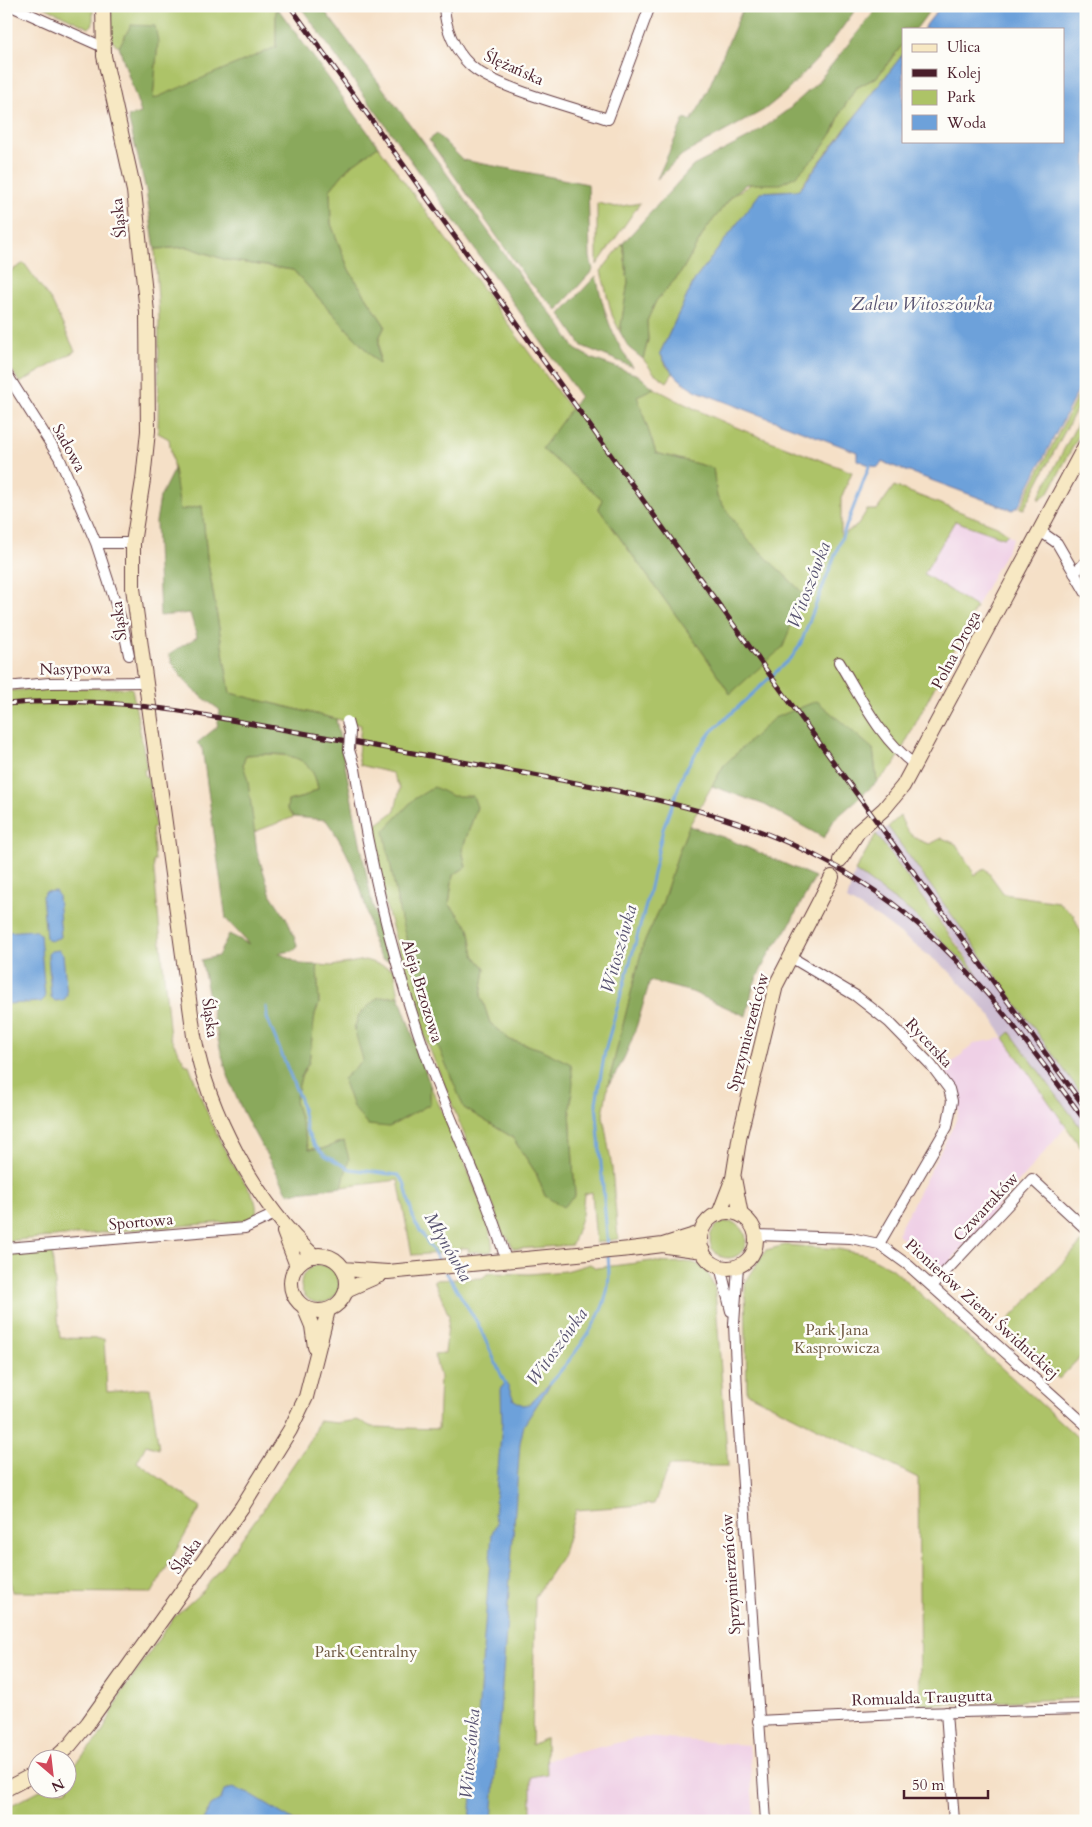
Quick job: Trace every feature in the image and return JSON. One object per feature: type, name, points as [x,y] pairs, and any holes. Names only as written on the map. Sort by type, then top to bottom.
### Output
[{"type":"street","points":[[11,6],[103,47]]},
{"type":"street","name":"Śląska","points":[[103,6],[103,47],[134,191],[146,312],[148,431],[143,480],[133,543],[133,588],[197,1053],[203,1075],[234,1148],[276,1214],[301,1244],[314,1256]]},
{"type":"street","name":"Ślężańska","points":[[444,6],[451,37],[459,52],[479,72],[519,90],[608,119],[650,6]]},
{"type":"street","name":"Sadowa","points":[[6,373],[59,457],[96,543],[123,626],[130,655]]},
{"type":"street","name":"Polna Droga","points":[[840,860],[858,832],[884,809],[903,786],[1086,444]]},
{"type":"street","points":[[1040,531],[1057,543],[1086,593]]},
{"type":"street","points":[[96,543],[133,543]]},
{"type":"street","points":[[1074,573],[1086,562]]},
{"type":"street","points":[[839,662],[876,724],[890,741],[915,765]]},
{"type":"street","name":"Nasypowa","points":[[6,687],[49,683],[145,682]]},
{"type":"street","name":"Aleja Brzozowa","points":[[347,721],[350,732],[348,750],[355,769],[380,899],[418,1033],[492,1217],[506,1260]]},
{"type":"street","name":"Sprzymierzeńców","points":[[719,1214],[734,1178],[740,1134],[754,1068],[776,985],[789,956],[832,877]]},
{"type":"street","name":"Rycerska","points":[[789,956],[856,996],[889,1022],[931,1065],[949,1089],[952,1101],[947,1127],[879,1244]]},
{"type":"street","name":"Sprzymierzeńców","points":[[734,1178],[741,1215]]},
{"type":"street","name":"Czwartaków","points":[[932,1286],[1032,1180],[1086,1229]]},
{"type":"street","points":[[726,1212],[741,1215],[753,1227],[756,1235],[752,1254],[738,1266],[720,1266],[713,1263],[703,1251],[701,1233],[709,1220],[719,1214],[726,1212]]},
{"type":"street","name":"Śląska","points":[[276,1214],[292,1249],[297,1266]]},
{"type":"street","name":"Sportowa","points":[[6,1248],[245,1228],[276,1214]]},
{"type":"street","points":[[663,1246],[701,1233]]},
{"type":"street","name":"Pionierów Ziemi Świdnickiej","points":[[756,1235],[851,1238],[879,1244],[895,1253],[1086,1425]]},
{"type":"street","points":[[343,1269],[388,1272],[663,1246],[703,1251]]},
{"type":"street","points":[[314,1256],[331,1258],[343,1269],[347,1280],[346,1290],[336,1306],[320,1312],[304,1307],[292,1292],[293,1274],[297,1266],[314,1256]]},
{"type":"street","name":"Sprzymierzeńców","points":[[720,1266],[734,1324]]},
{"type":"street","name":"Sprzymierzeńców","points":[[738,1266],[734,1324],[766,1821]]},
{"type":"street","points":[[346,1290],[388,1272]]},
{"type":"street","name":"Śląska","points":[[304,1307],[312,1326],[316,1354]]},
{"type":"street","name":"Śląska","points":[[64,1750],[88,1723],[242,1507],[298,1416],[309,1388],[328,1310]]},
{"type":"street","name":"Romualda Traugutta","points":[[758,1720],[946,1712],[1086,1709]]},
{"type":"street","points":[[946,1712],[954,1821]]},
{"type":"street","points":[[6,1788],[28,1777]]},
{"type":"shaded area","points":[[955,521],[1004,538],[1008,534],[1013,538],[976,607],[924,575]]},
{"type":"shaded area","points":[[888,827],[1086,1100],[1086,1135],[1010,1032],[1004,1038],[991,1016],[948,970],[879,918],[847,900],[855,871],[911,912],[976,973],[963,952],[876,834]]},
{"type":"shaded area","points":[[1004,1038],[1066,1127],[941,1272],[897,1234],[954,1125],[959,1111],[956,1087],[944,1070],[975,1043]]},
{"type":"shaded area","points":[[642,1737],[749,1745],[754,1821],[531,1821],[531,1777],[547,1774],[546,1760]]},
{"type":"green space","points":[[42,6],[93,6],[93,24],[89,28]]},
{"type":"green space","points":[[111,6],[276,6],[276,47],[333,120],[164,95],[153,99],[158,41],[131,25],[119,47],[111,40]]},
{"type":"green space","points":[[276,6],[378,146],[348,168],[330,190],[331,224],[349,270],[385,326],[379,338],[379,364],[293,270],[226,260],[188,247],[155,249],[146,190],[128,117],[141,113],[119,47],[131,25],[155,26],[158,41],[153,99],[276,47]]},
{"type":"green space","points":[[300,6],[321,6],[442,167],[525,283],[559,323],[575,349],[593,359],[638,375],[654,388],[637,396],[656,453],[713,468],[717,497],[747,539],[803,593],[783,647],[730,694],[704,654],[599,509],[602,499],[542,449],[580,396]]},
{"type":"green space","points":[[744,6],[858,6],[826,50],[785,93],[764,110],[682,155],[657,179],[684,119],[691,121],[703,101]]},
{"type":"green space","points":[[879,6],[933,6],[917,28],[902,28],[902,45],[877,77],[856,88],[841,112],[833,132],[818,154],[796,176],[780,184],[746,184],[732,196],[706,229],[680,274],[656,301],[647,321],[648,340],[643,359],[629,348],[620,332],[628,282],[623,243],[693,166],[750,137],[789,109],[817,83]]},
{"type":"green space","points":[[902,45],[902,55],[798,190],[761,192],[694,281],[660,353],[667,367],[673,373],[667,382],[654,373],[643,359],[648,340],[647,321],[656,301],[680,274],[706,229],[732,196],[833,132],[841,112],[856,88],[877,77]]},
{"type":"green space","points":[[437,134],[463,160],[588,184],[590,257],[593,270],[557,310],[529,282],[429,140]]},
{"type":"green space","points":[[378,146],[571,410],[543,449],[603,499],[599,509],[704,654],[730,694],[803,593],[747,539],[717,497],[713,468],[656,453],[636,396],[654,388],[726,423],[852,472],[841,498],[841,536],[858,525],[867,510],[877,510],[894,486],[997,526],[1008,534],[1004,538],[955,521],[924,574],[976,607],[894,765],[877,782],[873,749],[724,765],[689,826],[662,904],[643,945],[608,1085],[603,1115],[612,1168],[618,1239],[596,1243],[592,1192],[584,1194],[582,1215],[572,1245],[517,1249],[513,1248],[508,1238],[501,1233],[496,1213],[422,1030],[384,899],[373,827],[395,811],[400,788],[392,773],[360,765],[358,755],[361,725],[230,693],[207,557],[202,506],[180,510],[169,439],[158,433],[159,318],[155,249],[188,247],[226,260],[293,270],[379,364],[379,338],[385,326],[349,270],[331,224],[330,190],[348,168]],"holes":[[[414,799],[477,807],[462,850],[466,867],[453,875],[449,904],[469,928],[474,955],[485,968],[481,996],[490,1023],[510,1040],[540,1049],[572,1085],[570,1111],[575,1196],[545,1196],[536,1173],[512,1137],[464,1108],[392,824]]]},
{"type":"green space","points":[[597,203],[616,207],[640,203],[597,265]]},
{"type":"green space","points":[[623,243],[628,282],[620,332],[612,315],[601,271]]},
{"type":"green space","points":[[24,263],[52,302],[75,351],[20,383],[6,361],[6,274]]},
{"type":"green space","points":[[596,276],[609,323],[625,356],[633,367],[582,346],[560,314]]},
{"type":"green space","points":[[1086,380],[1086,391],[1024,509],[1020,508]]},
{"type":"green space","points":[[1086,407],[1086,422],[1049,492],[1038,499]]},
{"type":"green space","points":[[174,469],[180,510],[202,506],[207,557],[230,693],[336,719],[372,903],[390,961],[382,959],[378,954],[356,875],[346,852],[326,820],[294,817],[287,809],[288,801],[304,797],[318,789],[309,767],[292,757],[270,754],[246,755],[243,764],[248,781],[257,852],[271,895],[288,921],[298,947],[293,951],[279,953],[300,964],[317,965],[319,1004],[315,1014],[309,1062],[301,1077],[295,1101],[309,1149],[322,1149],[344,1141],[349,1159],[342,1187],[288,1193],[250,1126],[237,1098],[226,1069],[218,1038],[201,960],[218,956],[229,934],[249,944],[226,919],[202,748],[197,743],[217,727],[220,710],[183,679],[172,663],[169,654],[197,637],[190,613],[160,616],[156,522],[160,497]]},
{"type":"green space","points":[[55,688],[132,688],[147,769],[144,769],[145,776],[148,777],[155,827],[152,828],[155,861],[153,861],[170,1037],[186,1065],[189,1065],[205,1107],[230,1160],[254,1198],[256,1214],[250,1220],[6,1241],[6,691]]},
{"type":"green space","points":[[817,701],[873,749],[877,782],[834,820],[824,838],[765,805],[712,786],[724,765],[774,718]]},
{"type":"green space","points":[[246,755],[283,755],[299,759],[311,770],[318,789],[304,797],[288,801],[287,809],[294,817],[254,832],[243,764]]},
{"type":"green space","points":[[434,787],[452,796],[473,796],[477,807],[462,850],[466,867],[453,875],[449,904],[469,928],[474,955],[485,968],[481,996],[490,1023],[510,1040],[540,1049],[571,1064],[573,1082],[570,1111],[575,1196],[563,1207],[545,1196],[536,1173],[512,1137],[464,1108],[427,1019],[400,915],[384,831],[414,799]]},
{"type":"green space","points":[[900,816],[908,831],[919,840],[930,844],[942,838],[956,844],[975,875],[985,868],[1004,894],[1058,902],[1073,914],[1086,944],[1086,1100],[888,827]]},
{"type":"green space","points":[[689,826],[723,837],[815,877],[786,931],[770,952],[754,984],[746,1016],[692,992],[650,981],[638,1022],[623,1061],[608,1085],[643,945],[662,904]]},
{"type":"green space","points":[[876,834],[978,975],[911,912],[855,871]]},
{"type":"green space","points":[[365,960],[394,969],[399,996],[377,998],[389,1127],[430,1104],[430,1085],[457,1144],[479,1199],[488,1224],[492,1242],[491,1252],[468,1252],[469,1248],[460,1248],[459,1252],[412,1255],[398,1180],[342,1187],[344,1141],[322,1149],[309,1149],[295,1101],[301,1077],[309,1062],[315,1014],[319,1004],[317,965],[332,966]]},
{"type":"green space","points":[[399,996],[430,1085],[430,1104],[389,1127],[368,1125],[353,1107],[343,1079],[363,1060],[354,1028],[359,1015],[377,998]]},
{"type":"green space","points":[[1010,1032],[1086,1135],[1086,1155],[1004,1038]]},
{"type":"green space","points":[[728,1222],[741,1227],[746,1240],[741,1253],[728,1258],[715,1253],[710,1240],[715,1227]]},
{"type":"green space","points":[[1086,1238],[1086,1351],[1059,1379],[1002,1327]]},
{"type":"green space","name":"Park Jana Kasprowicza","points":[[785,1245],[838,1249],[866,1255],[893,1269],[1086,1445],[1086,1698],[920,1705],[918,1478],[747,1393],[745,1283],[766,1250]]},
{"type":"green space","points":[[52,1252],[60,1338],[104,1339],[107,1392],[150,1388],[159,1449],[146,1445],[137,1462],[201,1507],[152,1593],[12,1592],[6,1544],[6,1255]]},
{"type":"green space","name":"Park Centralny","points":[[652,1261],[662,1263],[689,1262],[703,1268],[709,1276],[715,1289],[728,1466],[669,1466],[654,1504],[576,1510],[562,1557],[535,1597],[532,1745],[546,1738],[547,1774],[531,1777],[531,1821],[6,1821],[6,1808],[28,1796],[28,1800],[78,1800],[78,1761],[101,1735],[121,1694],[173,1618],[204,1590],[261,1512],[312,1437],[318,1421],[338,1423],[357,1420],[372,1427],[438,1429],[440,1377],[434,1354],[445,1353],[449,1316],[434,1280],[482,1278],[489,1273],[529,1274],[566,1271],[590,1264],[596,1268]]},
{"type":"green space","points":[[320,1265],[334,1270],[339,1284],[334,1298],[320,1303],[306,1298],[301,1284],[306,1270]]},
{"type":"water","name":"Zalew Witoszówka","points":[[941,6],[1086,6],[1086,375],[1018,507],[1012,510],[882,462],[877,468],[857,460],[857,452],[697,391],[685,384],[676,375],[660,353],[694,281],[761,192],[799,190],[902,55],[902,142],[1064,142],[1064,28],[924,28]]},
{"type":"water","points":[[55,891],[58,895],[61,937],[50,941],[46,938],[42,896],[45,892]]},
{"type":"water","points":[[35,930],[40,934],[45,998],[41,1002],[7,1004],[6,932]]},
{"type":"water","points":[[59,950],[63,954],[67,995],[64,1000],[55,1001],[51,997],[48,954],[51,951]]},
{"type":"water","points":[[553,1380],[524,1425],[520,1443],[492,1821],[470,1821],[492,1533],[497,1523],[494,1515],[502,1423],[501,1388],[505,1383],[514,1400],[523,1405],[529,1404]]},
{"type":"water","points":[[233,1788],[249,1794],[294,1821],[203,1821],[211,1805],[221,1799],[224,1790]]},
{"type":"waterway","name":"Witoszówka","points":[[608,1248],[596,1103],[605,1051],[646,905],[663,829],[684,772],[711,732],[792,657],[801,643],[871,462]]},
{"type":"waterway","name":"Młynówka","points":[[266,1007],[267,1018],[300,1099],[307,1132],[315,1146],[326,1156],[350,1169],[398,1175],[404,1182],[414,1221],[440,1262]]},
{"type":"waterway","name":"Witoszówka","points":[[550,1383],[582,1342],[602,1307],[608,1286],[608,1254]]},
{"type":"waterway","name":"Młynówka","points":[[446,1272],[478,1324],[505,1383]]},
{"type":"railway","points":[[290,6],[658,521],[1086,1109]]},
{"type":"railway","points":[[6,704],[53,701],[99,702],[192,713],[602,788],[703,812],[751,828],[799,848],[846,872],[892,903],[921,926],[997,1005],[1086,1122]]}]
